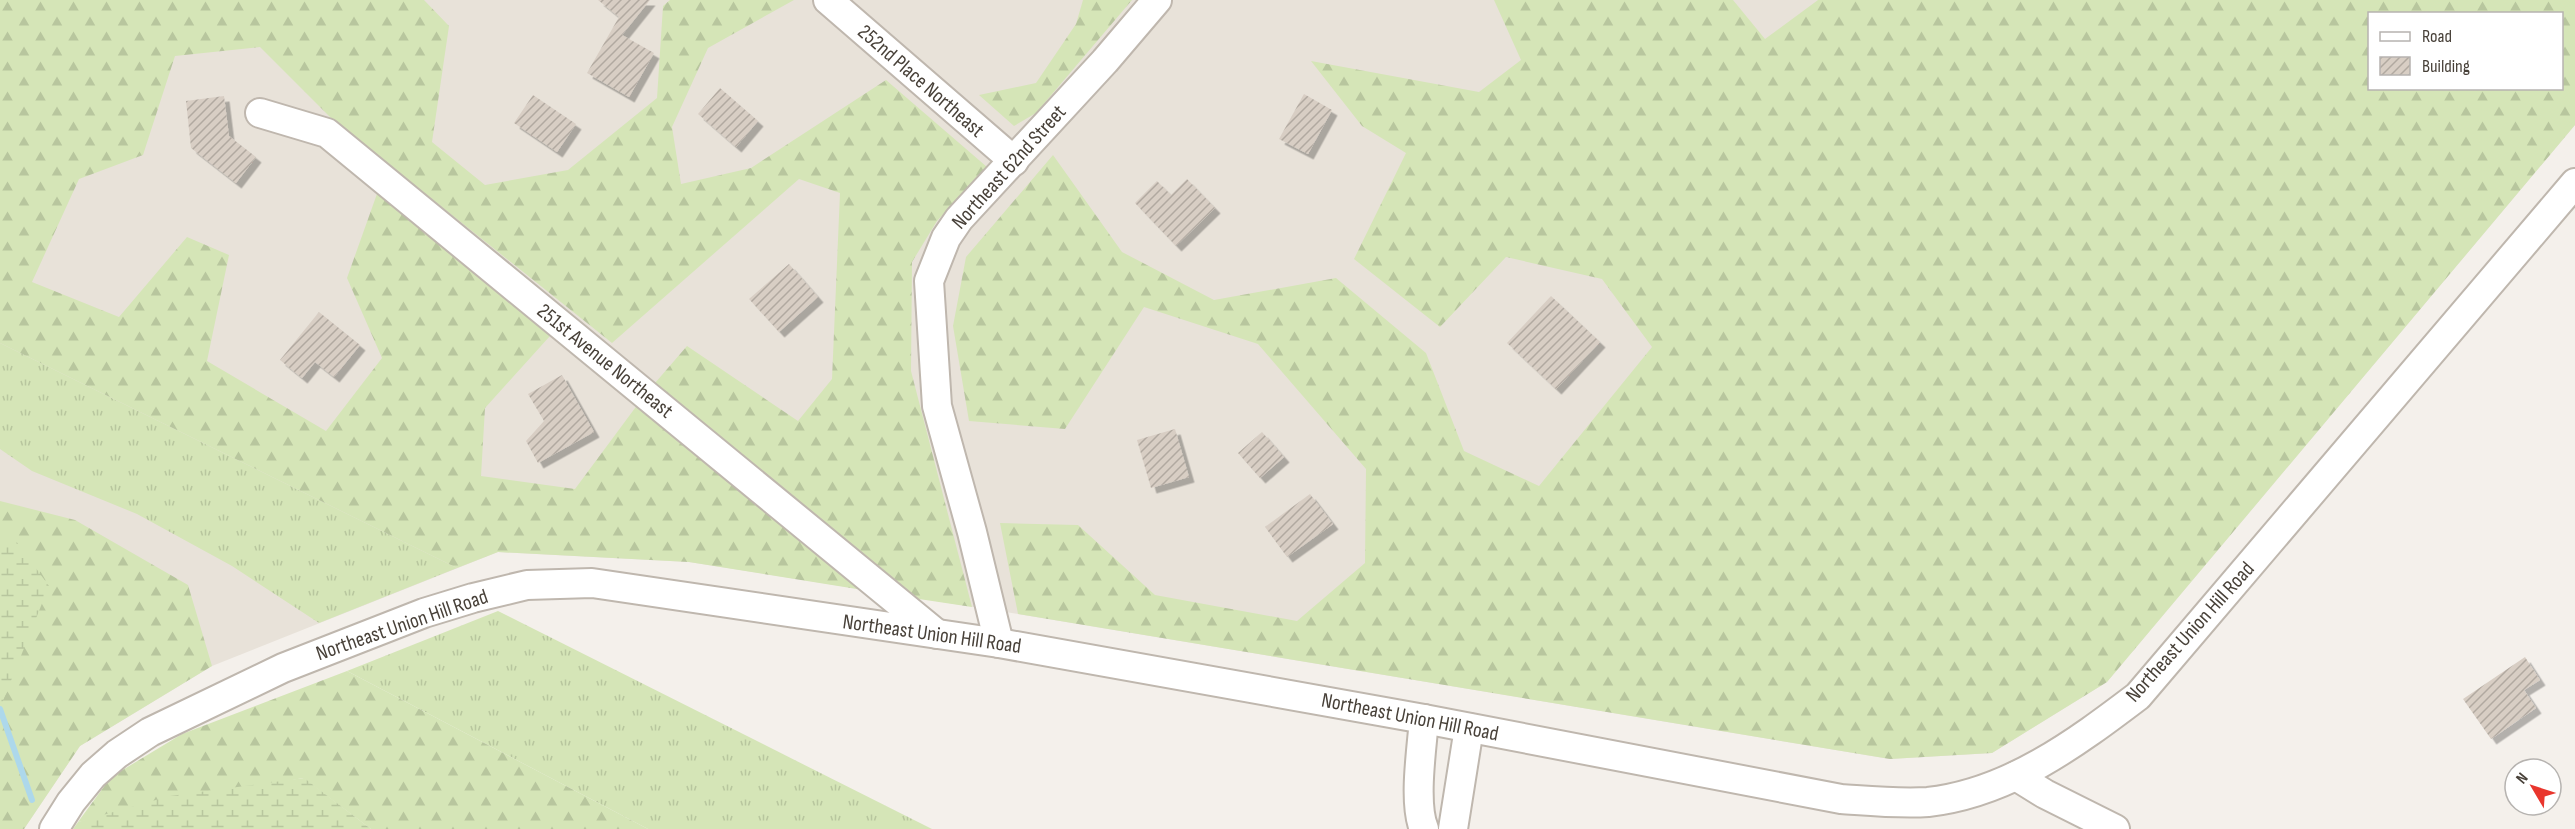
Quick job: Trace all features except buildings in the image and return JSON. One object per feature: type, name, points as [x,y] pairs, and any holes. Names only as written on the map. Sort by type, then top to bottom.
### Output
[{"type":"street","name":"252nd Place Northeast","points":[[828,0],[1014,161]]},
{"type":"street","name":"Northeast 62nd Street","points":[[999,643],[972,532],[937,406],[929,281],[945,238],[966,212],[1157,0]]},
{"type":"street","name":"251st Avenue Northeast","points":[[260,112],[327,133],[938,634]]},
{"type":"street","name":"Northeast Union Hill Road","points":[[54,829],[71,802],[93,775],[117,754],[150,732],[283,668],[424,613],[473,598],[527,585],[592,583],[999,643],[1424,719],[1853,800],[1887,803],[1928,802],[1967,794],[2016,776],[2074,745],[2138,696],[2575,183]]},
{"type":"street","points":[[1424,719],[1419,777],[1421,822],[1424,829]]},
{"type":"street","points":[[1453,829],[1469,728]]},
{"type":"street","points":[[2016,776],[2115,829]]},
{"type":"shaded area","points":[[0,0],[2575,0],[2575,125],[2107,682],[1992,753],[1890,759],[1018,614],[689,562],[498,552],[212,666],[80,746],[24,829],[0,829]]},
{"type":"green space","points":[[0,0],[424,0],[449,26],[432,142],[485,185],[568,170],[657,98],[663,6],[670,0],[794,0],[708,48],[672,127],[681,184],[751,168],[886,80],[987,167],[937,221],[912,262],[911,371],[972,607],[919,599],[655,383],[687,346],[798,421],[832,379],[840,193],[799,179],[612,343],[333,120],[260,47],[175,56],[143,155],[79,179],[32,282],[119,317],[187,237],[229,255],[207,361],[326,431],[382,358],[347,278],[378,191],[550,336],[485,408],[481,476],[575,489],[638,404],[863,590],[689,562],[498,552],[457,568],[0,343]]},
{"type":"green space","points":[[1083,0],[1132,0],[1036,113],[1014,126],[979,95],[1036,83],[1076,24]]},
{"type":"green space","points":[[1494,0],[1733,0],[1765,39],[1818,0],[2575,0],[2575,125],[2107,682],[1992,753],[1890,759],[1018,614],[1000,523],[1078,525],[1155,595],[1297,621],[1365,563],[1366,469],[1258,344],[1144,307],[1065,429],[969,421],[953,326],[966,257],[1053,155],[1122,252],[1214,300],[1336,278],[1426,353],[1464,451],[1539,486],[1652,347],[1602,279],[1506,257],[1440,327],[1354,259],[1406,153],[1362,126],[1311,61],[1479,92],[1521,60]]},
{"type":"green space","points":[[0,343],[457,568],[319,623],[232,566],[137,514],[32,471],[0,449]]},
{"type":"green space","points":[[0,501],[75,520],[188,585],[212,666],[80,746],[24,829],[0,829]]},
{"type":"green space","points":[[13,537],[49,586],[0,708],[0,544]]},
{"type":"green space","points":[[498,611],[932,829],[648,829],[347,671]]},
{"type":"green space","points":[[347,671],[648,829],[371,829],[303,778],[78,822],[111,777],[182,734]]},
{"type":"green space","points":[[304,778],[371,829],[73,829],[78,822],[170,796]]},
{"type":"waterway","points":[[0,709],[32,800]]}]
